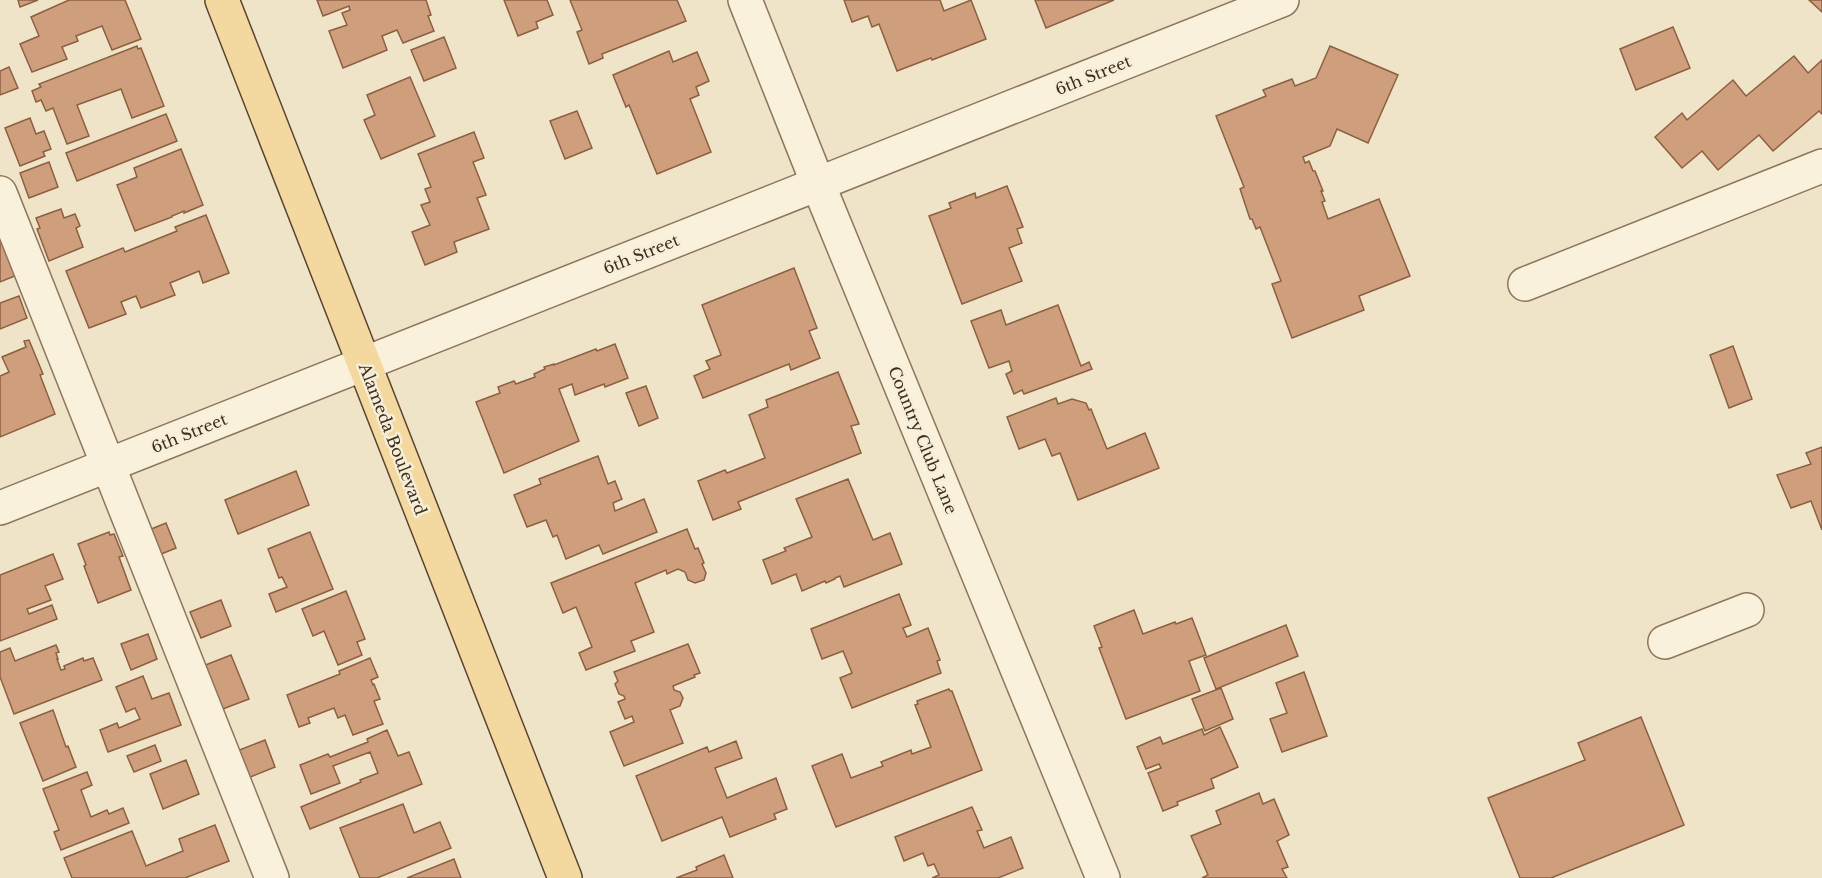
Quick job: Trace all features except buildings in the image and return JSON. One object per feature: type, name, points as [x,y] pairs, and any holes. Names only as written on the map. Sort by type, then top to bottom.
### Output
[{"type":"main road","name":"Alameda Boulevard","points":[[222,0],[565,878]]},
{"type":"street","name":"Country Club Lane","points":[[745,0],[818,184],[1103,878]]},
{"type":"street","name":"6th Street","points":[[0,508],[818,184],[1227,10],[1281,0]]},
{"type":"street","points":[[1525,284],[1822,166]]},
{"type":"street","points":[[0,193],[272,878]]},
{"type":"street","points":[[1665,642],[1747,610]]}]
